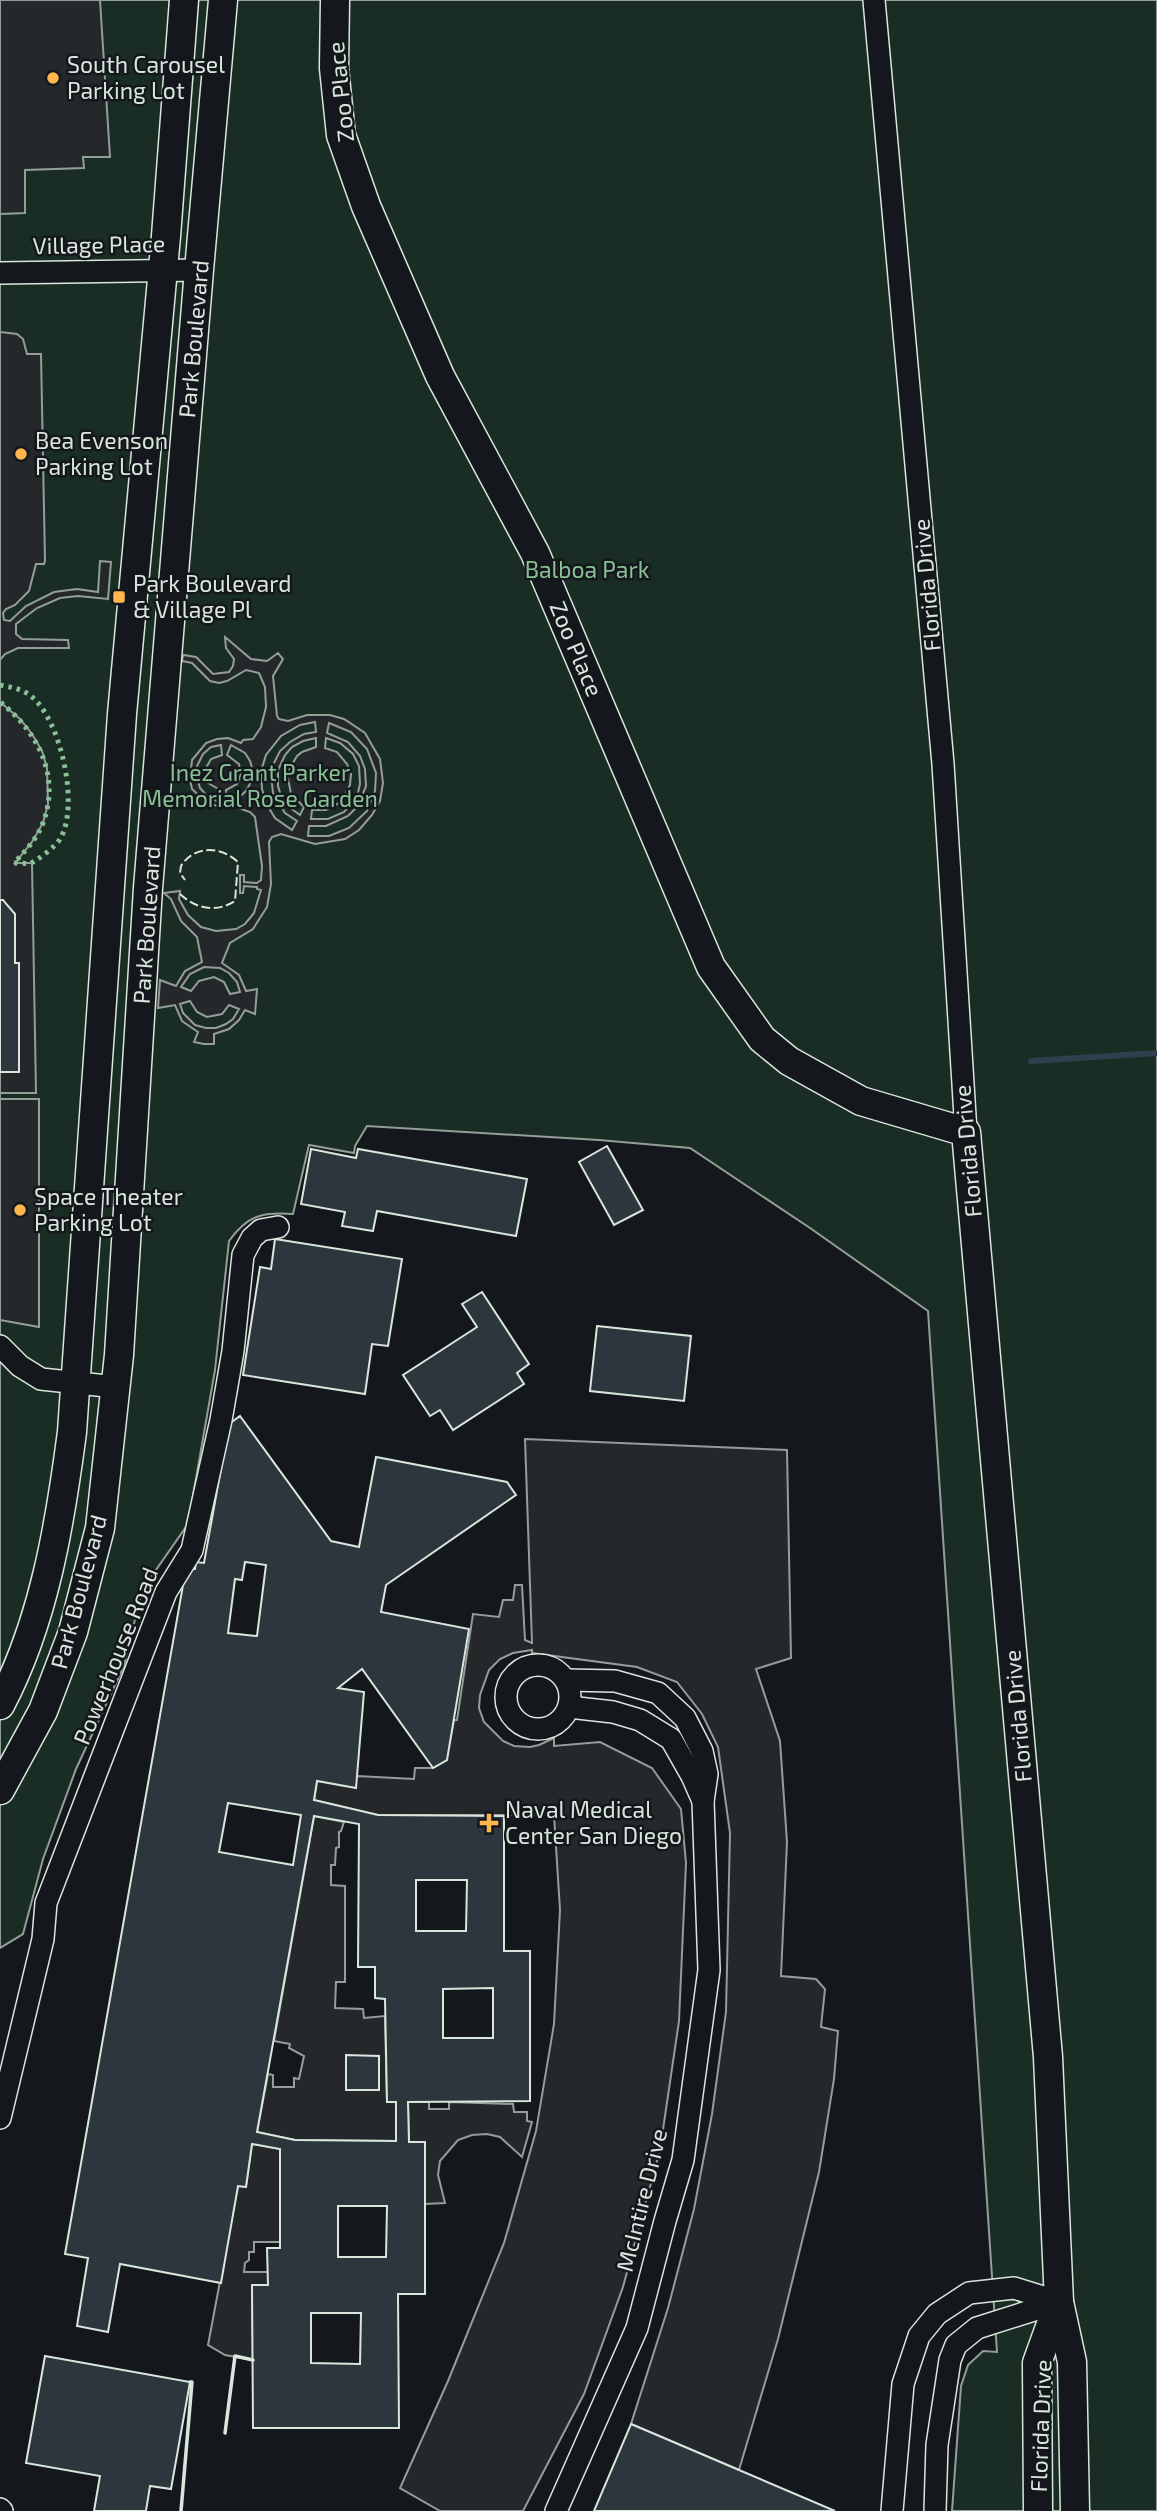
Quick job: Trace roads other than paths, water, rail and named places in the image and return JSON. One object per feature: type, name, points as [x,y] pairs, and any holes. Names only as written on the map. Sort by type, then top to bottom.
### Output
[{"type":"main road","name":"Park Boulevard","points":[[0,1705],[34,1622],[61,1518],[76,1383],[122,713],[184,0]]},
{"type":"main road","name":"Park Boulevard","points":[[0,1790],[43,1711],[73,1632],[100,1528],[116,1387],[148,888],[198,270],[223,0]]},
{"type":"main road","name":"Zoo Place","points":[[335,0],[334,68],[341,135],[366,206],[440,376],[535,553],[711,967],[762,1039],[789,1060],[861,1101],[966,1132]]},
{"type":"main road","name":"Florida Drive","points":[[966,1132],[1048,2057],[1059,2302],[1072,2362],[1075,2511]]},
{"type":"main road","name":"Florida Drive","points":[[1038,2511],[1037,2364],[1059,2302]]},
{"type":"street","name":"Florida Drive","points":[[874,0],[943,764],[966,1132]]},
{"type":"street","name":"Village Place","points":[[0,273],[198,270]]},
{"type":"street","name":"Powerhouse Road","points":[[0,2118],[43,1938],[46,1903],[166,1592],[192,1550],[221,1420],[233,1351],[243,1255],[252,1238],[261,1230],[278,1227]]},
{"type":"street","points":[[0,1346],[20,1366],[48,1381],[116,1387]]},
{"type":"street","points":[[546,1666],[559,1672],[566,1680],[570,1691],[569,1707],[564,1717],[556,1724],[546,1729],[532,1729],[521,1725],[513,1717],[506,1696],[508,1685],[524,1668],[546,1666]]},
{"type":"street","name":"McIntire Drive","points":[[556,2511],[637,2328],[664,2221],[683,2160],[709,1970],[703,1801],[707,1774],[702,1751],[685,1718],[658,1693],[615,1681],[566,1680]]},
{"type":"street","name":"McIntire Drive","points":[[569,1707],[640,1720],[671,1739],[703,1801]]},
{"type":"street","points":[[892,2511],[904,2385],[919,2336],[937,2314],[969,2293],[1014,2288],[1059,2302]]},
{"type":"street","points":[[934,2511],[937,2445],[950,2360],[956,2345],[977,2329],[1059,2302]]},
{"type":"waterway","points":[[1031,1061],[1157,1053]]},
{"type":"place","name":"South Carousel Parking Lot","points":[[53,78]]},
{"type":"place","name":"Bea Evenson Parking Lot","points":[[21,454]]},
{"type":"place","name":"Park Boulevard & Village Pl","points":[[119,597]]},
{"type":"place","name":"Space Theater Parking Lot","points":[[20,1210]]},
{"type":"place","name":"Naval Medical Center San Diego","points":[[489,1823]]},
{"type":"park label","name":"Balboa Park","points":[[587,570]]},
{"type":"park label","name":"Inez Grant Parker Memorial Rose Garden","points":[[260,786]]}]
